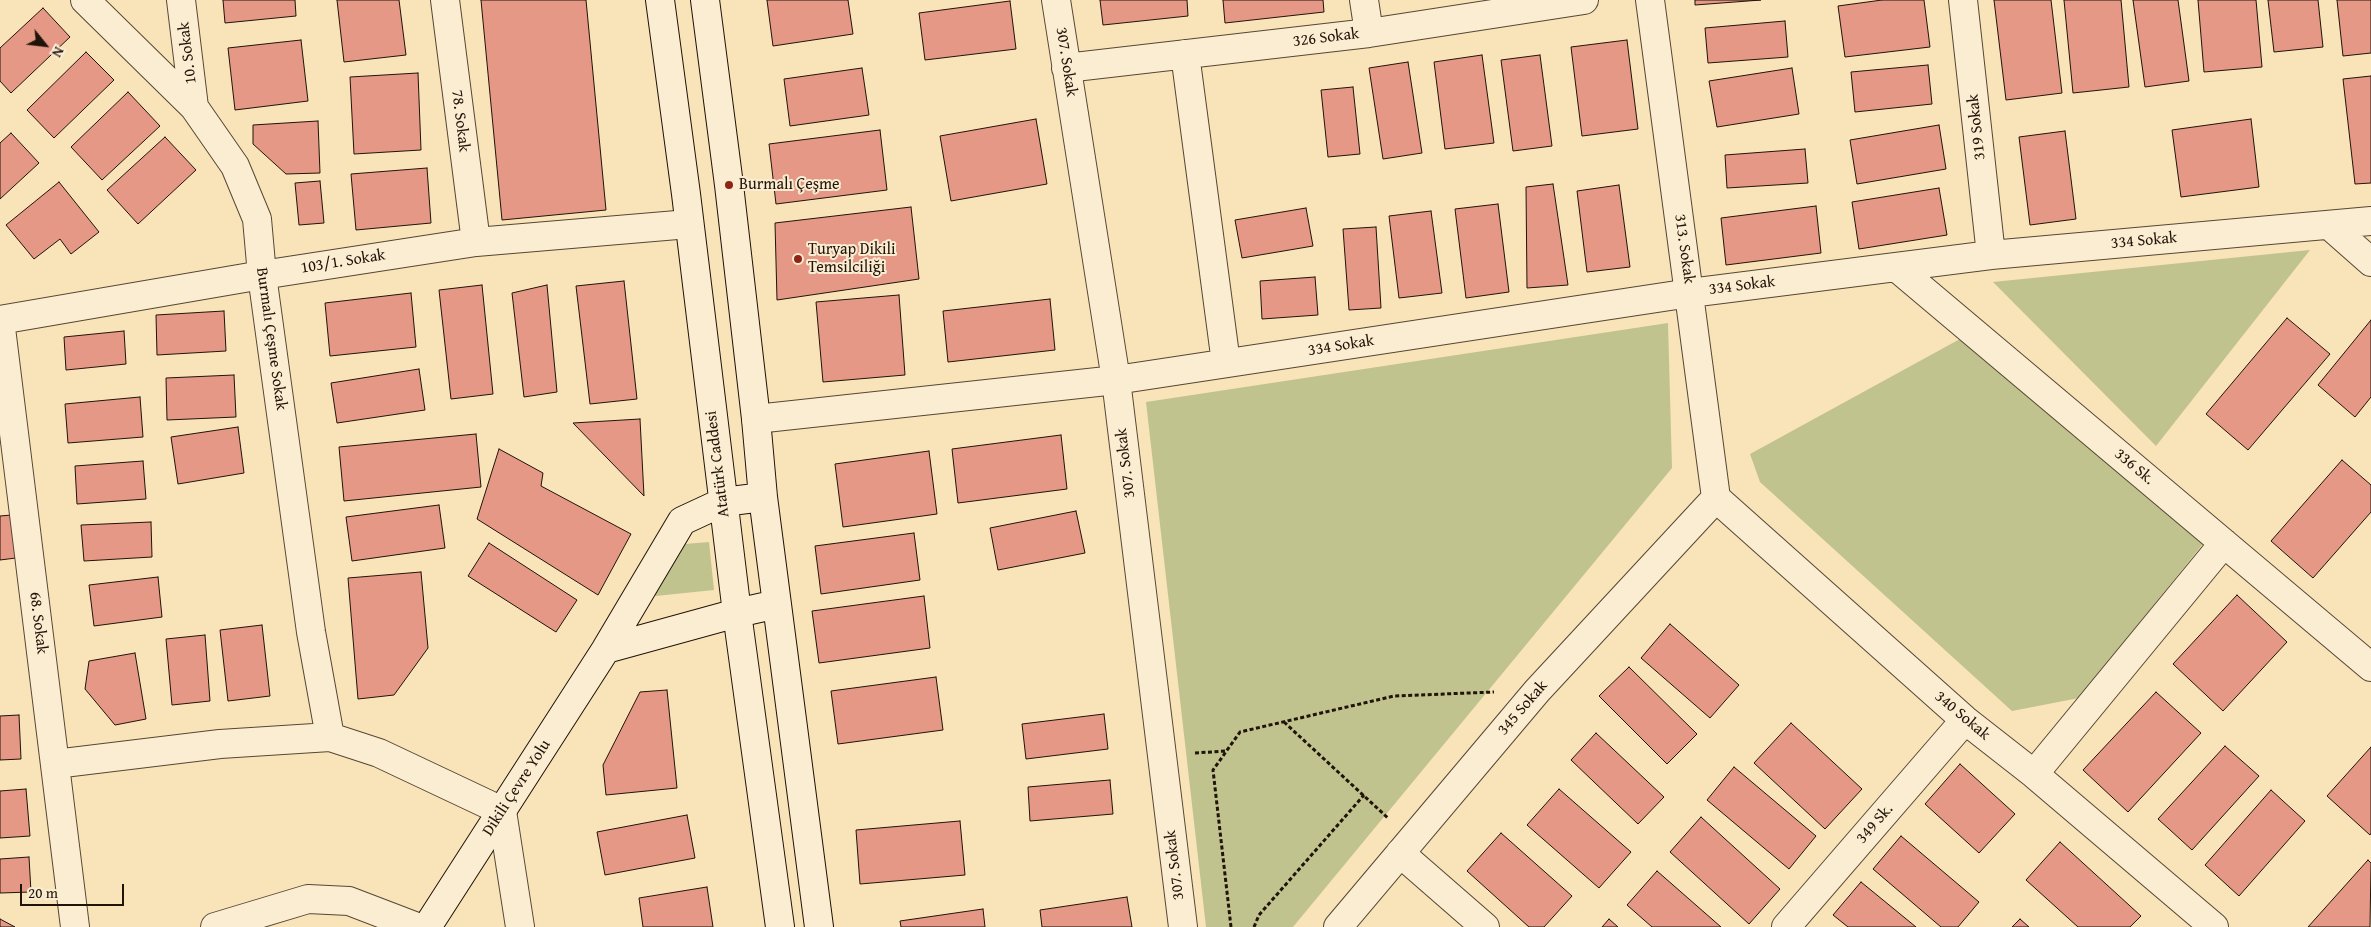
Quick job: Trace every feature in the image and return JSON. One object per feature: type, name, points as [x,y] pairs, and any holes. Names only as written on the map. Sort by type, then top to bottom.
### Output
[{"type":"street","name":"Burmalı Çeşme Sokak","points":[[85,0],[194,107],[235,166],[257,218],[262,275],[311,632],[330,737]]},
{"type":"street","name":"10. Sokak","points":[[181,0],[194,107]]},
{"type":"street","name":"78. Sokak","points":[[445,0],[476,242]]},
{"type":"street","name":"Atatürk Caddesi","points":[[660,0],[737,613],[780,927]]},
{"type":"street","points":[[705,0],[756,418],[763,497],[819,927]]},
{"type":"street","name":"307. Sokak","points":[[1056,0],[1116,380],[1183,927]]},
{"type":"street","points":[[1364,0],[1369,33]]},
{"type":"street","name":"326 Sokak","points":[[1066,68],[1369,33],[1584,0]]},
{"type":"street","name":"313. Sokak","points":[[1650,0],[1716,498]]},
{"type":"street","name":"319 Sokak","points":[[1963,0],[1992,255]]},
{"type":"street","points":[[1186,54],[1226,363]]},
{"type":"street","name":"334 Sokak","points":[[756,418],[1116,380],[1690,293],[1992,255],[2371,222]]},
{"type":"street","name":"103/1. Sokak","points":[[0,320],[262,275],[476,242],[689,224]]},
{"type":"street","points":[[2329,225],[2371,262]]},
{"type":"street","name":"336 Sk.","points":[[1896,267],[2371,667]]},
{"type":"street","name":"68. Sokak","points":[[0,320],[75,927]]},
{"type":"street","name":"Dikili Çevre Yolu","points":[[427,927],[606,649],[682,522],[723,502],[763,497]]},
{"type":"street","name":"345 Sokak","points":[[1338,927],[1537,691],[1716,498]]},
{"type":"street","name":"340 Sokak","points":[[1716,498],[1965,720],[2034,774],[2202,923]]},
{"type":"street","points":[[2034,774],[2224,543]]},
{"type":"street","points":[[606,649],[777,604]]},
{"type":"street","name":"349 Sk.","points":[[1786,927],[1965,720]]},
{"type":"street","points":[[55,764],[220,744],[330,737],[379,753],[502,811],[520,927]]},
{"type":"street","points":[[1406,846],[1485,927]]},
{"type":"street","points":[[214,927],[308,899],[349,901],[417,927]]},
{"type":"path","points":[[1230,927],[1214,770],[1240,732],[1394,696],[1537,691]]},
{"type":"path","points":[[1284,722],[1364,795],[1406,846]]},
{"type":"path","points":[[1254,927],[1259,915],[1364,795]]},
{"type":"green space","points":[[2310,250],[2156,446],[1993,282]]},
{"type":"green space","points":[[1668,323],[1672,468],[1293,927],[1206,927],[1146,402]]},
{"type":"green space","points":[[1960,339],[2206,540],[2079,698],[2012,711],[1760,482],[1750,454]]},
{"type":"green space","points":[[709,542],[714,590],[646,597],[685,544]]},
{"type":"building","points":[[223,0],[295,0],[296,16],[225,23]]},
{"type":"building","points":[[337,0],[399,0],[406,55],[344,62]]},
{"type":"building","points":[[481,0],[586,0],[606,210],[502,220]]},
{"type":"building","points":[[767,0],[848,0],[853,34],[773,46]]},
{"type":"building","points":[[1100,0],[1187,0],[1188,16],[1103,25]]},
{"type":"building","points":[[1223,0],[1323,0],[1324,12],[1225,23]]},
{"type":"building","points":[[1695,0],[1761,0],[1695,5]]},
{"type":"building","points":[[1882,0],[1924,0],[1930,47],[1845,57],[1838,6]]},
{"type":"building","points":[[1994,0],[2051,0],[2062,93],[2006,100]]},
{"type":"building","points":[[2064,0],[2121,0],[2129,87],[2073,93]]},
{"type":"building","points":[[2133,0],[2178,0],[2189,81],[2145,87]]},
{"type":"building","points":[[2198,0],[2256,0],[2262,67],[2204,72]]},
{"type":"building","points":[[2268,0],[2318,0],[2323,47],[2274,52]]},
{"type":"building","points":[[2337,0],[2371,0],[2371,53],[2343,56]]},
{"type":"building","points":[[1010,1],[1016,49],[925,60],[919,13]]},
{"type":"building","points":[[43,8],[70,37],[11,93],[0,81],[0,48]]},
{"type":"building","points":[[1785,21],[1788,57],[1708,63],[1705,28]]},
{"type":"building","points":[[301,40],[308,101],[235,110],[228,48]]},
{"type":"building","points":[[1627,40],[1638,129],[1582,136],[1571,47]]},
{"type":"building","points":[[86,52],[114,80],[54,138],[27,110]]},
{"type":"building","points":[[1482,55],[1494,143],[1445,149],[1434,62]]},
{"type":"building","points":[[1540,55],[1552,146],[1513,151],[1501,60]]},
{"type":"building","points":[[1408,62],[1422,153],[1383,159],[1369,68]]},
{"type":"building","points":[[1928,65],[1932,104],[1855,112],[1851,72]]},
{"type":"building","points":[[862,68],[869,115],[790,126],[784,79]]},
{"type":"building","points":[[1792,68],[1799,114],[1717,127],[1709,81]]},
{"type":"building","points":[[418,73],[421,150],[354,154],[350,77]]},
{"type":"building","points":[[2371,76],[2371,183],[2355,184],[2343,79]]},
{"type":"building","points":[[1353,87],[1360,154],[1328,157],[1321,90]]},
{"type":"building","points":[[128,92],[160,126],[102,180],[71,147]]},
{"type":"building","points":[[1036,119],[1047,184],[951,201],[940,136]]},
{"type":"building","points":[[2251,119],[2259,187],[2181,197],[2172,130]]},
{"type":"building","points":[[318,121],[320,173],[286,174],[253,144],[253,125]]},
{"type":"building","points":[[1939,125],[1946,169],[1857,184],[1850,140]]},
{"type":"building","points":[[880,130],[887,190],[776,204],[769,144]]},
{"type":"building","points":[[2065,131],[2076,219],[2030,225],[2019,137]]},
{"type":"building","points":[[11,133],[39,163],[0,199],[0,143]]},
{"type":"building","points":[[165,137],[196,170],[138,224],[107,190]]},
{"type":"building","points":[[1805,149],[1808,183],[1727,188],[1725,155]]},
{"type":"building","points":[[427,168],[431,223],[356,230],[351,174]]},
{"type":"building","points":[[320,181],[324,223],[299,225],[295,183]]},
{"type":"building","points":[[59,182],[99,232],[71,254],[60,239],[34,259],[6,225]]},
{"type":"building","points":[[1553,184],[1568,285],[1527,288],[1526,187]]},
{"type":"building","points":[[1619,185],[1630,267],[1587,272],[1577,191]]},
{"type":"building","points":[[1939,188],[1947,235],[1859,249],[1852,202]]},
{"type":"building","points":[[1498,204],[1509,292],[1466,298],[1455,209]]},
{"type":"building","points":[[1816,206],[1821,253],[1726,265],[1721,218]]},
{"type":"building","points":[[911,207],[919,279],[777,300],[775,223]]},
{"type":"building","points":[[1306,208],[1313,246],[1242,258],[1235,220]]},
{"type":"building","points":[[1431,211],[1442,293],[1399,298],[1389,216]]},
{"type":"building","points":[[1376,227],[1381,308],[1349,310],[1343,229]]},
{"type":"building","points":[[1315,277],[1318,315],[1262,319],[1260,281]]},
{"type":"building","points":[[624,281],[637,399],[590,404],[576,286]]},
{"type":"building","points":[[482,285],[493,394],[451,399],[439,290]]},
{"type":"building","points":[[547,285],[557,392],[524,397],[512,293]]},
{"type":"building","points":[[411,293],[416,347],[330,356],[325,303]]},
{"type":"building","points":[[899,295],[905,375],[823,382],[816,302]]},
{"type":"building","points":[[1050,299],[1055,350],[948,362],[943,311]]},
{"type":"building","points":[[224,311],[226,351],[157,355],[156,315]]},
{"type":"building","points":[[2287,318],[2330,354],[2248,450],[2206,414]]},
{"type":"building","points":[[2371,320],[2371,397],[2355,417],[2318,385]]},
{"type":"building","points":[[124,331],[126,364],[66,370],[64,337]]},
{"type":"building","points":[[419,369],[425,410],[337,423],[331,383]]},
{"type":"building","points":[[234,375],[236,417],[167,420],[166,378]]},
{"type":"building","points":[[140,397],[143,437],[68,443],[65,404]]},
{"type":"building","points":[[640,419],[644,496],[573,423]]},
{"type":"building","points":[[238,427],[244,473],[178,484],[171,437]]},
{"type":"building","points":[[476,434],[481,487],[344,501],[339,447]]},
{"type":"building","points":[[1061,435],[1067,489],[958,503],[952,449]]},
{"type":"building","points":[[499,449],[543,473],[541,486],[631,534],[598,595],[477,519]]},
{"type":"building","points":[[929,451],[937,514],[843,527],[835,464]]},
{"type":"building","points":[[2342,460],[2371,485],[2371,512],[2313,578],[2271,541]]},
{"type":"building","points":[[143,461],[146,499],[77,504],[75,466]]},
{"type":"building","points":[[439,505],[445,548],[352,561],[346,517]]},
{"type":"building","points":[[1076,511],[1085,553],[998,570],[990,528]]},
{"type":"building","points":[[12,515],[16,558],[0,560],[0,516]]},
{"type":"building","points":[[151,522],[152,557],[84,561],[81,525]]},
{"type":"building","points":[[914,533],[920,580],[821,594],[815,546]]},
{"type":"building","points":[[489,543],[577,600],[556,632],[468,576]]},
{"type":"building","points":[[421,572],[428,648],[394,695],[358,699],[348,578]]},
{"type":"building","points":[[158,577],[162,617],[94,626],[89,585]]},
{"type":"building","points":[[2237,595],[2287,642],[2223,711],[2173,664]]},
{"type":"building","points":[[924,596],[930,648],[819,663],[812,611]]},
{"type":"building","points":[[1670,624],[1739,685],[1710,718],[1641,658]]},
{"type":"building","points":[[262,625],[270,696],[228,701],[220,630]]},
{"type":"building","points":[[205,635],[210,701],[172,705],[166,639]]},
{"type":"building","points":[[135,653],[146,719],[115,725],[85,689],[89,661]]},
{"type":"building","points":[[1629,667],[1697,734],[1667,764],[1599,696]]},
{"type":"building","points":[[936,677],[943,730],[838,744],[831,691]]},
{"type":"building","points":[[667,690],[677,788],[606,795],[603,765],[640,692]]},
{"type":"building","points":[[2156,692],[2201,733],[2128,812],[2083,770]]},
{"type":"building","points":[[1104,714],[1108,749],[1026,759],[1022,724]]},
{"type":"building","points":[[19,715],[21,759],[0,760],[0,716]]},
{"type":"building","points":[[1791,723],[1862,789],[1825,829],[1754,763]]},
{"type":"building","points":[[1596,733],[1664,797],[1638,824],[1571,760]]},
{"type":"building","points":[[2225,746],[2259,776],[2192,850],[2158,819]]},
{"type":"building","points":[[2371,747],[2371,833],[2370,835],[2327,796]]},
{"type":"building","points":[[1960,764],[2015,814],[1979,853],[1925,804]]},
{"type":"building","points":[[1734,767],[1816,836],[1789,869],[1707,800]]},
{"type":"building","points":[[1110,780],[1113,814],[1030,821],[1028,787]]},
{"type":"building","points":[[26,789],[30,836],[0,838],[0,791]]},
{"type":"building","points":[[1559,789],[1631,852],[1599,888],[1527,825]]},
{"type":"building","points":[[2271,790],[2305,821],[2239,896],[2205,865]]},
{"type":"building","points":[[687,815],[695,858],[605,875],[597,832]]},
{"type":"building","points":[[1701,817],[1780,889],[1749,924],[1670,852]]},
{"type":"building","points":[[960,821],[965,875],[860,884],[856,830]]},
{"type":"building","points":[[1501,833],[1572,896],[1544,927],[1529,927],[1467,871]]},
{"type":"building","points":[[1901,836],[1979,902],[1958,927],[1941,927],[1873,869]]},
{"type":"building","points":[[2060,842],[2141,916],[2130,927],[2078,927],[2026,880]]},
{"type":"building","points":[[29,857],[31,892],[0,893],[0,859]]},
{"type":"building","points":[[2368,860],[2371,863],[2370,927],[2308,927]]},
{"type":"building","points":[[1657,871],[1721,927],[1652,927],[1627,905]]},
{"type":"building","points":[[1861,882],[1916,927],[1848,927],[1833,915]]},
{"type":"building","points":[[707,887],[713,927],[643,927],[639,898]]},
{"type":"building","points":[[1127,897],[1132,927],[1042,927],[1040,910]]},
{"type":"building","points":[[983,909],[985,927],[901,927],[900,921]]},
{"type":"building","points":[[0,919],[15,927],[0,927]]},
{"type":"building","points":[[1609,919],[1618,927],[1602,927]]},
{"type":"building","points":[[2020,919],[2029,927],[2012,927]]},
{"type":"place","name":"Burmalı Çeşme","points":[[729,185]]},
{"type":"place","name":"Turyap Dikili Temsilciliği","points":[[798,259]]}]
